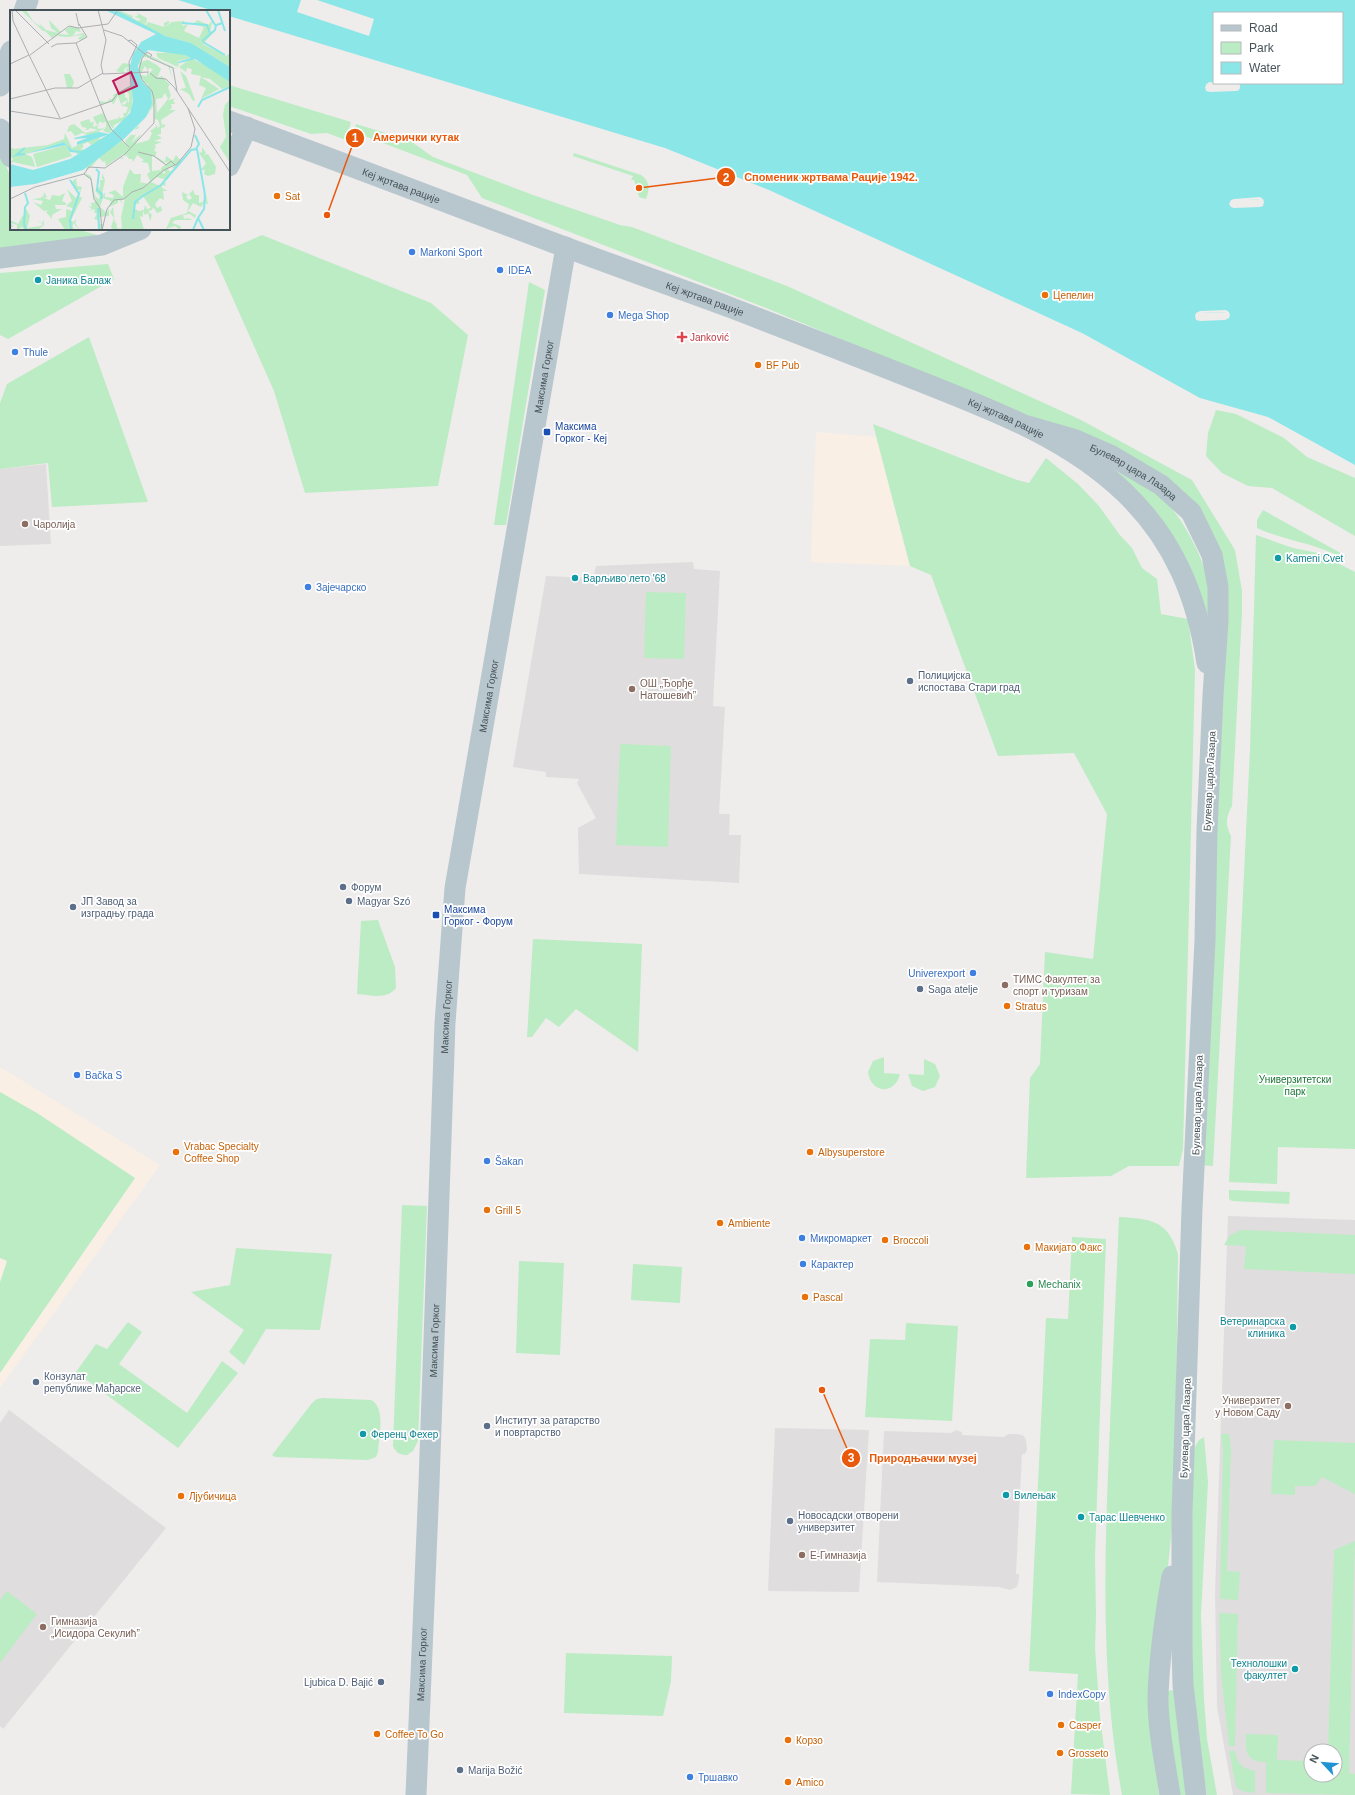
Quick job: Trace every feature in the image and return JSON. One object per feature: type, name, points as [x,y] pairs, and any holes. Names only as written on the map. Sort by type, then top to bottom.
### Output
[{"type":"main road","points":[[24,10],[28,0]]},
{"type":"main road","points":[[0,43],[10,47]]},
{"type":"main road","points":[[1,81],[10,55]]},
{"type":"main road","points":[[230,161],[238,124]]},
{"type":"main road","name":"Кеј жртава рације","points":[[238,124],[799,333],[944,390],[1028,426],[1072,452],[1125,493],[1141,511]]},
{"type":"main road","points":[[0,129],[10,154]]},
{"type":"main road","points":[[112,230],[132,232]]},
{"type":"main road","points":[[0,258],[102,245],[115,241],[132,232]]},
{"type":"main road","name":"Максима Горког","points":[[416,1795],[429,1484],[445,1023],[453,904],[504,600],[566,247]]},
{"type":"main road","name":"Булевар цара Лазара","points":[[1028,426],[1073,439],[1112,456],[1161,485],[1191,512],[1212,555],[1218,587],[1218,621],[1212,695],[1206,830],[1205,940],[1192,1209],[1182,1514],[1183,1686],[1196,1795]]},
{"type":"main road","name":"Булевар цара Лазара","points":[[1141,511],[1177,561],[1194,601],[1205,645],[1212,695]]},
{"type":"main road","name":"Булевар цара Лазара","points":[[1170,1795],[1163,1755],[1158,1699],[1161,1655],[1182,1514]]},
{"type":"shaded area","points":[[816,432],[876,437],[910,566],[811,562]]},
{"type":"shaded area","name":"Чаролија","points":[[46,464],[51,544],[0,546],[0,469]]},
{"type":"shaded area","points":[[693,562],[694,569],[720,571],[713,706],[725,707],[719,814],[730,814],[729,835],[741,835],[739,883],[579,874],[578,828],[596,818],[577,783],[579,779],[546,777],[546,772],[513,767],[546,576],[593,578],[596,566]]},
{"type":"shaded area","points":[[0,1067],[160,1165],[0,1388]]},
{"type":"shaded area","name":"Универзитет у Новом Саду","points":[[1228,1216],[1355,1220],[1355,1795],[1233,1795],[1217,1707],[1215,1593]]},
{"type":"shaded area","name":"Гимназија „Исидора Секулић”","points":[[9,1410],[166,1528],[3,1729],[0,1726],[0,1423]]},
{"type":"shaded area","points":[[775,1428],[869,1430],[859,1592],[768,1591]]},
{"type":"shaded area","points":[[956,1430],[962,1432],[962,1435],[1004,1437],[1008,1434],[1018,1434],[1024,1436],[1026,1440],[1027,1450],[1025,1454],[1022,1454],[1016,1574],[1019,1574],[1019,1579],[1017,1587],[1010,1590],[999,1587],[877,1582],[884,1431],[951,1433]]},
{"type":"green space","points":[[230,85],[351,122],[346,140],[327,133],[311,134],[230,106]]},
{"type":"green space","points":[[356,124],[409,140],[433,157],[533,195],[620,225],[632,227],[787,286],[1079,419],[1192,480],[1235,550],[1242,591],[1232,806],[1228,813],[1227,821],[1231,836],[1213,1166],[1198,1165],[1218,587],[1174,499],[937,379],[766,308],[482,198],[467,175],[354,132]]},
{"type":"green space","points":[[0,153],[10,175],[10,230],[80,230],[101,236],[0,251]]},
{"type":"green space","points":[[574,153],[641,175],[648,183],[646,199],[639,197],[634,180],[631,180],[633,176],[573,156]]},
{"type":"green space","points":[[262,235],[431,303],[468,335],[438,486],[305,493],[274,391],[214,256]]},
{"type":"green space","points":[[108,264],[114,279],[8,339],[0,335],[0,273]]},
{"type":"green space","points":[[529,282],[545,290],[506,525],[494,525]]},
{"type":"green space","points":[[89,337],[148,502],[52,507],[48,463],[0,469],[0,403],[7,384]]},
{"type":"green space","points":[[1216,410],[1236,414],[1284,438],[1307,457],[1355,478],[1355,536],[1272,488],[1248,486],[1222,473],[1206,456],[1208,433]]},
{"type":"green space","points":[[873,424],[1017,480],[1029,483],[1046,458],[1078,484],[1099,506],[1119,534],[1132,548],[1142,568],[1157,579],[1161,614],[1188,619],[1195,670],[1183,1149],[1179,1166],[1129,1166],[1111,1176],[1026,1178],[1030,1078],[1040,1064],[1045,952],[1093,959],[1107,814],[1074,753],[998,756],[931,575],[910,566]]},
{"type":"green space","points":[[1092,457],[1134,479],[1158,494],[1174,511],[1182,523],[1196,548],[1206,572],[1210,607],[1210,647],[1196,597]]},
{"type":"green space","points":[[1263,510],[1346,556],[1344,559],[1323,549],[1257,528],[1257,520]]},
{"type":"green space","name":"Универзитетски парк","points":[[1256,535],[1293,548],[1318,553],[1355,572],[1355,1149],[1278,1147],[1277,1184],[1229,1182],[1250,750]]},
{"type":"green space","points":[[646,592],[686,593],[684,659],[644,658]]},
{"type":"green space","points":[[620,744],[671,746],[668,847],[616,845]]},
{"type":"green space","points":[[378,920],[395,967],[396,988],[388,994],[378,996],[357,994],[361,921]]},
{"type":"green space","points":[[533,939],[642,944],[638,1052],[576,1009],[559,1027],[546,1018],[532,1037],[527,1037]]},
{"type":"green space","points":[[884,1057],[884,1073],[900,1074],[893,1086],[883,1089],[874,1085],[868,1072],[873,1061]]},
{"type":"green space","points":[[924,1059],[935,1064],[940,1076],[935,1087],[923,1091],[912,1086],[908,1074],[924,1075]]},
{"type":"green space","points":[[0,1092],[37,1113],[135,1178],[0,1373],[0,1282],[7,1261],[0,1258]]},
{"type":"green space","points":[[1229,1190],[1290,1192],[1289,1204],[1232,1201],[1229,1199]]},
{"type":"green space","points":[[402,1205],[427,1206],[418,1441],[413,1451],[407,1455],[398,1453],[393,1446]]},
{"type":"green space","points":[[1119,1217],[1140,1219],[1157,1224],[1169,1234],[1178,1254],[1176,1411],[1172,1528],[1151,1728],[1159,1795],[1122,1795],[1110,1709],[1107,1666],[1105,1579],[1106,1536]]},
{"type":"green space","points":[[1241,1230],[1355,1235],[1355,1274],[1244,1269],[1246,1246],[1224,1245],[1230,1235]]},
{"type":"green space","points":[[1072,1237],[1106,1239],[1095,1556],[1095,1648],[1100,1717],[1110,1795],[1071,1794],[1078,1674],[1029,1671],[1046,1318],[1068,1319]]},
{"type":"green space","points":[[236,1248],[332,1254],[320,1330],[266,1329],[244,1365],[229,1352],[244,1330],[191,1292],[230,1285]]},
{"type":"green space","points":[[519,1261],[564,1263],[560,1355],[516,1353]]},
{"type":"green space","points":[[633,1264],[682,1267],[680,1303],[631,1300]]},
{"type":"green space","points":[[128,1322],[142,1332],[119,1364],[187,1413],[222,1361],[238,1373],[178,1448],[76,1372],[96,1344],[107,1349]]},
{"type":"green space","points":[[906,1323],[958,1326],[952,1421],[865,1417],[870,1339],[905,1340]]},
{"type":"green space","points":[[317,1399],[371,1400],[376,1404],[379,1409],[380,1431],[378,1452],[376,1457],[368,1460],[275,1457],[272,1455],[312,1403]]},
{"type":"green space","points":[[1221,1434],[1229,1434],[1231,1449],[1227,1571],[1240,1572],[1238,1600],[1220,1599],[1223,1450]]},
{"type":"green space","points":[[1204,1437],[1208,1482],[1201,1615],[1204,1699],[1207,1739],[1217,1795],[1207,1795],[1198,1741],[1192,1671],[1191,1554],[1194,1448],[1199,1440]]},
{"type":"green space","points":[[1274,1440],[1355,1443],[1355,1494],[1322,1477],[1315,1486],[1295,1486],[1295,1495],[1271,1494]]},
{"type":"green space","points":[[1355,1541],[1349,1773],[1355,1774],[1355,1795],[1266,1793],[1266,1762],[1254,1760],[1248,1754],[1246,1734],[1278,1735],[1277,1760],[1303,1761],[1303,1783],[1343,1783],[1343,1743],[1328,1743],[1334,1550]]},
{"type":"green space","points":[[7,1591],[37,1614],[0,1663],[0,1600]]},
{"type":"green space","points":[[1219,1613],[1238,1614],[1235,1746],[1229,1746],[1221,1673]]},
{"type":"green space","points":[[566,1653],[672,1656],[671,1681],[663,1716],[564,1713]]},
{"type":"green space","points":[[1171,1690],[1174,1691],[1188,1795],[1177,1795],[1170,1748],[1168,1692]]},
{"type":"green space","points":[[1229,1751],[1235,1751],[1237,1759],[1241,1765],[1247,1769],[1255,1771],[1255,1793],[1242,1791],[1236,1787]]},
{"type":"water","points":[[178,0],[1355,0],[1355,465],[1268,417],[1200,398],[1082,333],[769,190],[665,148],[230,16],[230,10],[211,10]],"holes":[[[1263,199],[1263,206],[1231,207],[1231,200]],[[1229,312],[1229,318],[1197,320],[1197,313]]]},
{"type":"pier","points":[[301,0],[317,0],[374,19],[369,36],[297,12]]},
{"type":"pier","points":[[1209,82],[1213,84],[1207,87],[1210,90],[1235,89],[1238,86],[1237,84],[1240,86],[1239,90],[1235,91],[1210,92],[1206,91],[1205,87]]},
{"type":"pier","points":[[1260,197],[1264,202],[1263,206],[1260,207],[1234,208],[1229,204],[1231,200]],"holes":[[[1259,199],[1262,202],[1259,205],[1234,206],[1231,204],[1235,201]]]},
{"type":"pier","points":[[1226,310],[1230,315],[1229,318],[1225,320],[1200,321],[1196,320],[1195,316],[1196,313],[1200,311]],"holes":[[[1225,312],[1228,315],[1225,318],[1200,319],[1197,316],[1200,313]]]},
{"type":"place","name":"Споменик жртвама Рације 1942.","points":[[639,188]]},
{"type":"place","name":"Sat","points":[[277,196]]},
{"type":"place","name":"Амерички кутак","points":[[327,215]]},
{"type":"place","name":"Markoni Sport","points":[[412,252]]},
{"type":"place","name":"IDEA","points":[[500,270]]},
{"type":"place","name":"Јаника Балаж","points":[[38,280]]},
{"type":"place","name":"Цепелин","points":[[1045,295]]},
{"type":"place","name":"Mega Shop","points":[[610,315]]},
{"type":"place","name":"Janković","points":[[682,337]]},
{"type":"place","name":"Thule","points":[[15,352]]},
{"type":"place","name":"BF Pub","points":[[758,365]]},
{"type":"place","name":"Максима Горког - Кеј","points":[[547,432]]},
{"type":"place","name":"Чаролија","points":[[25,524]]},
{"type":"place","name":"Kameni Cvet","points":[[1278,558]]},
{"type":"place","name":"Варљиво лето '68","points":[[575,578]]},
{"type":"place","name":"Зајечарско","points":[[308,587]]},
{"type":"place","name":"Полицијска испостава Стари град","points":[[910,681]]},
{"type":"place","name":"ОШ „Ђорђе Натошевић”","points":[[632,689]]},
{"type":"place","name":"Форум","points":[[343,887]]},
{"type":"place","name":"Magyar Szó","points":[[349,901]]},
{"type":"place","name":"ЈП Завод за изградњу града","points":[[73,907]]},
{"type":"place","name":"Максима Горког - Форум","points":[[436,915]]},
{"type":"place","name":"Univerexport","points":[[973,973]]},
{"type":"place","name":"ТИМС Факултет за спорт и туризам","points":[[1005,985]]},
{"type":"place","name":"Saga atelje","points":[[920,989]]},
{"type":"place","name":"Stratus","points":[[1007,1006]]},
{"type":"place","name":"Bačka S","points":[[77,1075]]},
{"type":"place","name":"Vrabac Specialty Coffee Shop","points":[[176,1152]]},
{"type":"place","name":"Albysuperstore","points":[[810,1152]]},
{"type":"place","name":"Šakan","points":[[487,1161]]},
{"type":"place","name":"Grill 5","points":[[487,1210]]},
{"type":"place","name":"Ambiente","points":[[720,1223]]},
{"type":"place","name":"Микромаркет","points":[[802,1238]]},
{"type":"place","name":"Broccoli","points":[[885,1240]]},
{"type":"place","name":"Макијато Факс","points":[[1027,1247]]},
{"type":"place","name":"Карактер","points":[[803,1264]]},
{"type":"place","name":"Mechanix","points":[[1030,1284]]},
{"type":"place","name":"Pascal","points":[[805,1297]]},
{"type":"place","name":"Ветеринарска клиника","points":[[1293,1327]]},
{"type":"place","name":"Конзулат републике Мађарске","points":[[36,1382]]},
{"type":"place","name":"Природњачки музеј","points":[[822,1390]]},
{"type":"place","name":"Универзитет у Новом Саду","points":[[1288,1406]]},
{"type":"place","name":"Институт за ратарство и повртарство","points":[[487,1426]]},
{"type":"place","name":"Ференц Фехер","points":[[363,1434]]},
{"type":"place","name":"Вилењак","points":[[1006,1495]]},
{"type":"place","name":"Лјубичица","points":[[181,1496]]},
{"type":"place","name":"Тарас Шевченко","points":[[1081,1517]]},
{"type":"place","name":"Новосадски отворени универзитет","points":[[790,1521]]},
{"type":"place","name":"Е-Гимназија","points":[[802,1555]]},
{"type":"place","name":"Гимназија „Исидора Секулић”","points":[[43,1627]]},
{"type":"place","name":"Технолошки факултет","points":[[1295,1669]]},
{"type":"place","name":"Ljubica D. Bajić","points":[[381,1682]]},
{"type":"place","name":"IndexCopy","points":[[1050,1694]]},
{"type":"place","name":"Casper","points":[[1061,1725]]},
{"type":"place","name":"Coffee To Go","points":[[377,1734]]},
{"type":"place","name":"Корзо","points":[[788,1740]]},
{"type":"place","name":"Grosseto","points":[[1060,1753]]},
{"type":"place","name":"Marija Božić","points":[[460,1770]]},
{"type":"place","name":"Тршавко","points":[[690,1777]]},
{"type":"place","name":"Amico","points":[[788,1782]]}]
